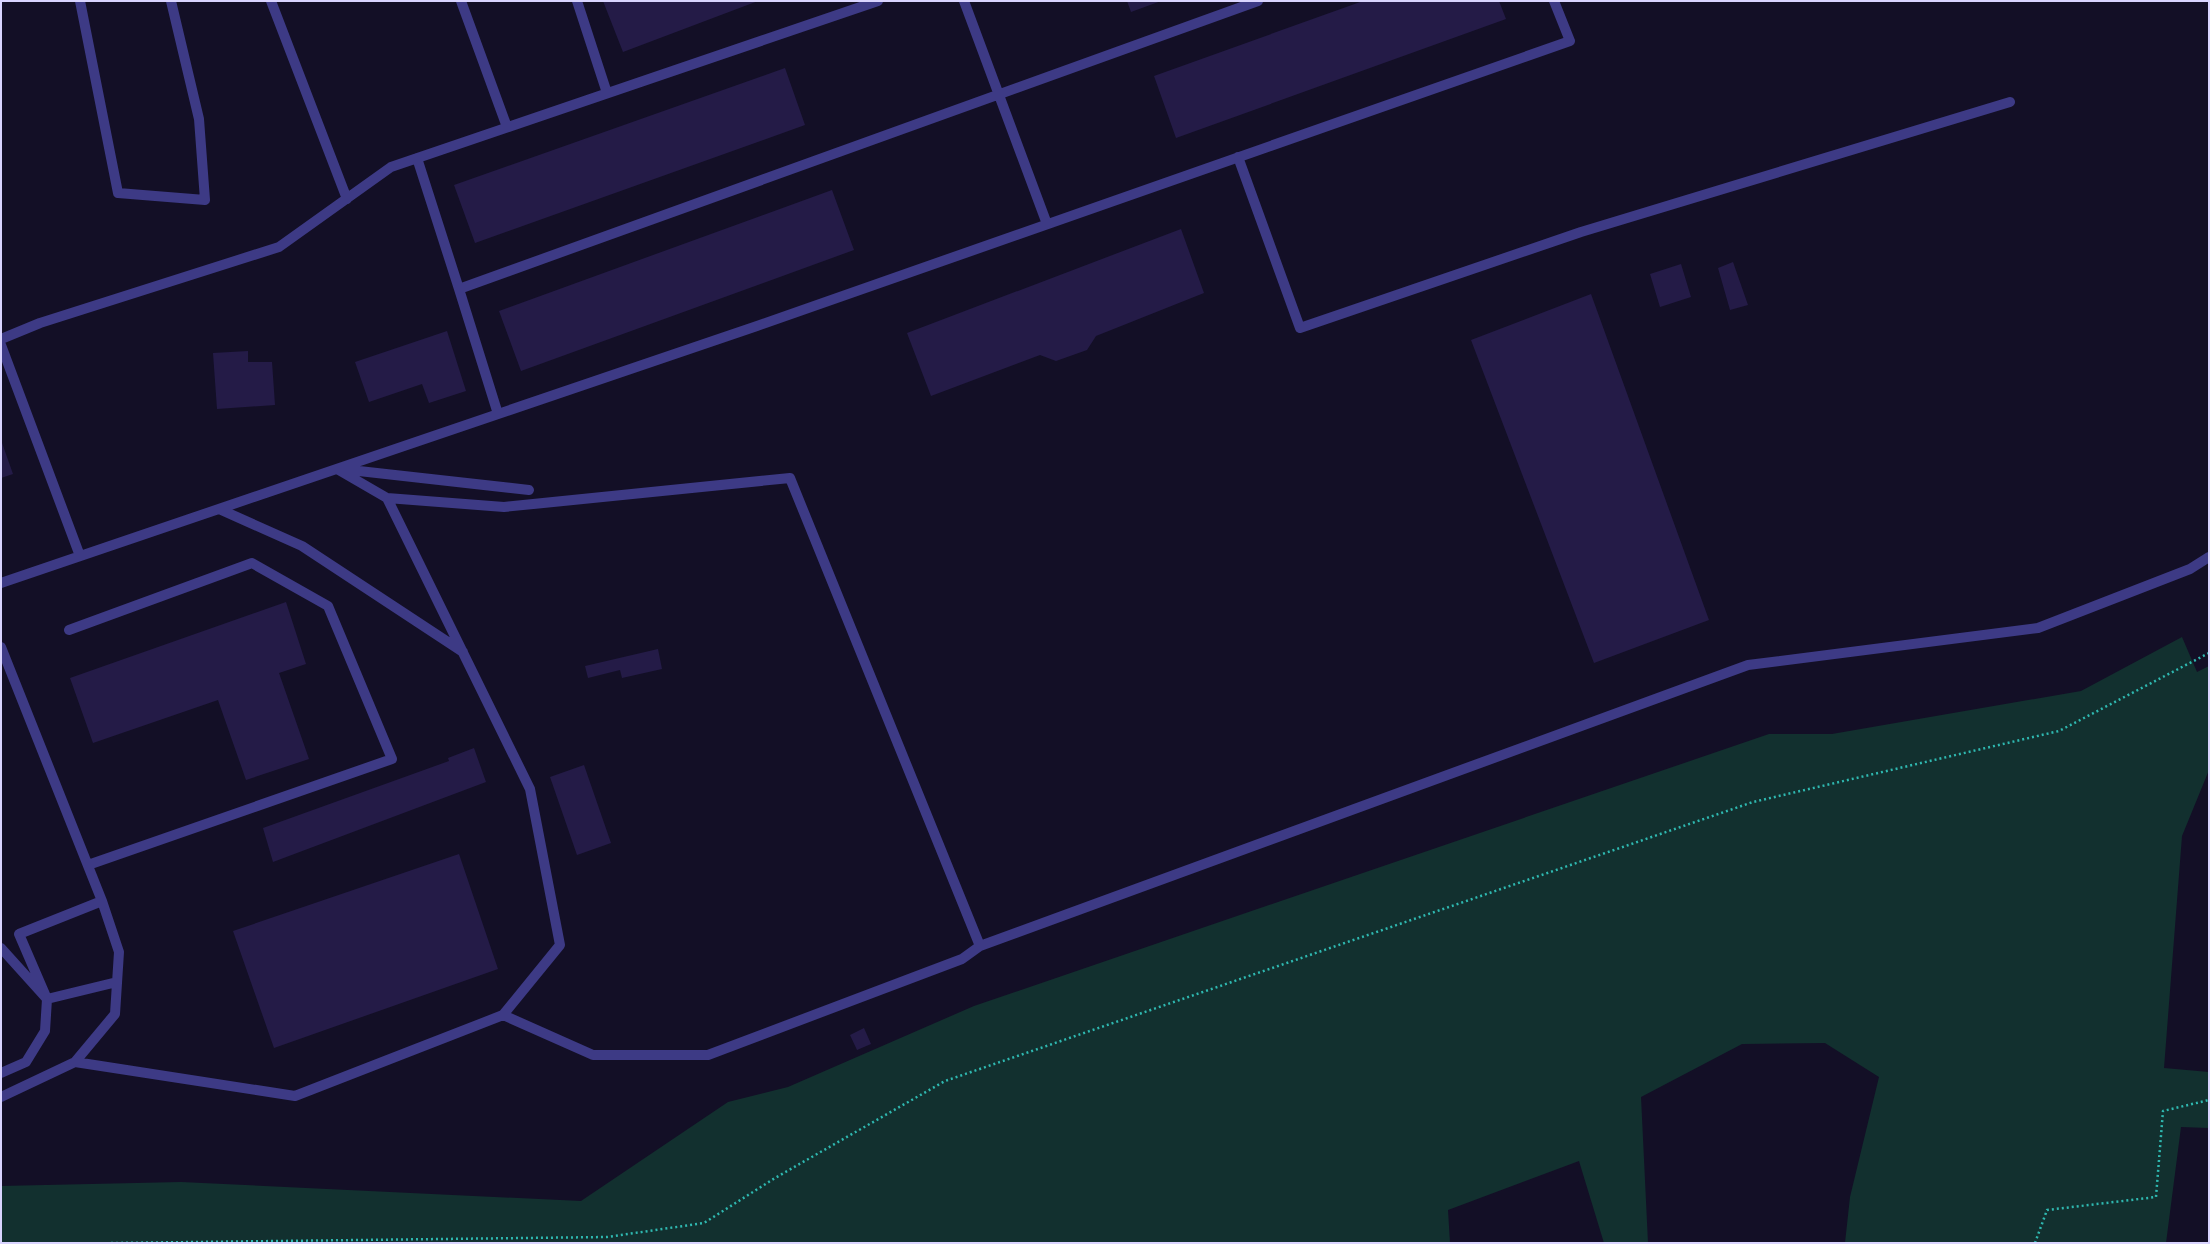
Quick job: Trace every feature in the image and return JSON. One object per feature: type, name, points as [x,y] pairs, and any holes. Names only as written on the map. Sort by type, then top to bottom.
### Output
[{"type":"lane","points":[[80,1],[118,193],[205,200],[199,119],[170,1]]},
{"type":"lane","points":[[271,1],[347,199]]},
{"type":"lane","points":[[461,1],[507,127]]},
{"type":"lane","points":[[577,1],[607,93]]},
{"type":"lane","points":[[1,339],[40,323],[279,247],[391,167],[878,1]]},
{"type":"lane","points":[[964,1],[1047,224]]},
{"type":"lane","points":[[459,290],[1258,1]]},
{"type":"lane","points":[[1,583],[498,414],[1570,42],[1554,1]]},
{"type":"lane","points":[[1238,157],[1300,328],[1581,232],[2010,102]]},
{"type":"lane","points":[[417,158],[498,414]]},
{"type":"lane","points":[[1,346],[80,556]]},
{"type":"lane","points":[[337,469],[528,490]]},
{"type":"lane","points":[[337,469],[387,498],[504,507],[790,478],[980,946]]},
{"type":"lane","points":[[75,1062],[295,1096],[503,1015],[560,945],[530,789],[387,498]]},
{"type":"lane","points":[[219,509],[302,546],[464,652]]},
{"type":"lane","points":[[503,1015],[593,1055],[708,1056],[962,959],[980,946],[1748,665],[2038,628],[2190,569],[2209,557]]},
{"type":"lane","points":[[69,630],[252,563],[328,606],[392,759],[88,865]]},
{"type":"lane","points":[[1,647],[88,865],[120,952],[115,1014],[75,1062],[1,1097]]},
{"type":"lane","points":[[1,1073],[26,1062],[45,1031],[47,999],[19,934],[102,901]]},
{"type":"lane","points":[[1,948],[47,999]]},
{"type":"lane","points":[[47,999],[117,982]]},
{"type":"path","points":[[111,1243],[607,1237],[704,1223],[775,1178],[945,1081],[1753,802],[2059,731],[2209,653]]},
{"type":"path","points":[[2036,1243],[2047,1210],[2156,1197],[2163,1111],[2209,1100]]},
{"type":"green space","points":[[2182,637],[2197,672],[2209,666],[2209,770],[2182,836],[2164,1068],[2209,1072],[2209,1128],[2181,1127],[2166,1243],[1845,1243],[1850,1197],[1879,1077],[1825,1043],[1742,1044],[1641,1097],[1648,1243],[1604,1243],[1579,1161],[1448,1210],[1450,1243],[1,1243],[1,1186],[181,1182],[581,1201],[728,1102],[788,1087],[974,1006],[1769,734],[1832,734],[2081,691]]},
{"type":"building","points":[[603,1],[758,1],[623,52]]},
{"type":"building","points":[[1127,1],[1161,1],[1131,12]]},
{"type":"building","points":[[1363,1],[1499,1],[1506,19],[1176,138],[1154,76]]},
{"type":"building","points":[[785,68],[805,125],[475,243],[454,185]]},
{"type":"building","points":[[832,190],[854,250],[521,371],[499,311]]},
{"type":"building","points":[[1181,229],[1204,293],[1096,336],[1087,350],[1056,361],[1040,355],[931,396],[907,333]]},
{"type":"building","points":[[1733,262],[1748,305],[1730,310],[1718,268]]},
{"type":"building","points":[[1681,264],[1691,297],[1660,307],[1650,274]]},
{"type":"building","points":[[1591,294],[1709,620],[1594,663],[1471,340]]},
{"type":"building","points":[[447,331],[466,391],[429,403],[422,384],[369,402],[355,362]]},
{"type":"building","points":[[248,351],[248,362],[272,362],[275,405],[217,409],[213,353]]},
{"type":"building","points":[[1,440],[13,474],[1,478]]},
{"type":"building","points":[[286,602],[306,664],[279,673],[309,759],[246,780],[218,700],[93,743],[70,678]]},
{"type":"building","points":[[658,649],[662,669],[622,678],[620,670],[588,678],[585,666]]},
{"type":"building","points":[[474,748],[486,782],[273,862],[263,828],[449,761],[448,758]]},
{"type":"building","points":[[584,765],[611,843],[577,855],[550,777]]},
{"type":"building","points":[[459,854],[498,969],[274,1048],[233,931]]},
{"type":"building","points":[[864,1028],[871,1044],[857,1050],[850,1035]]}]
